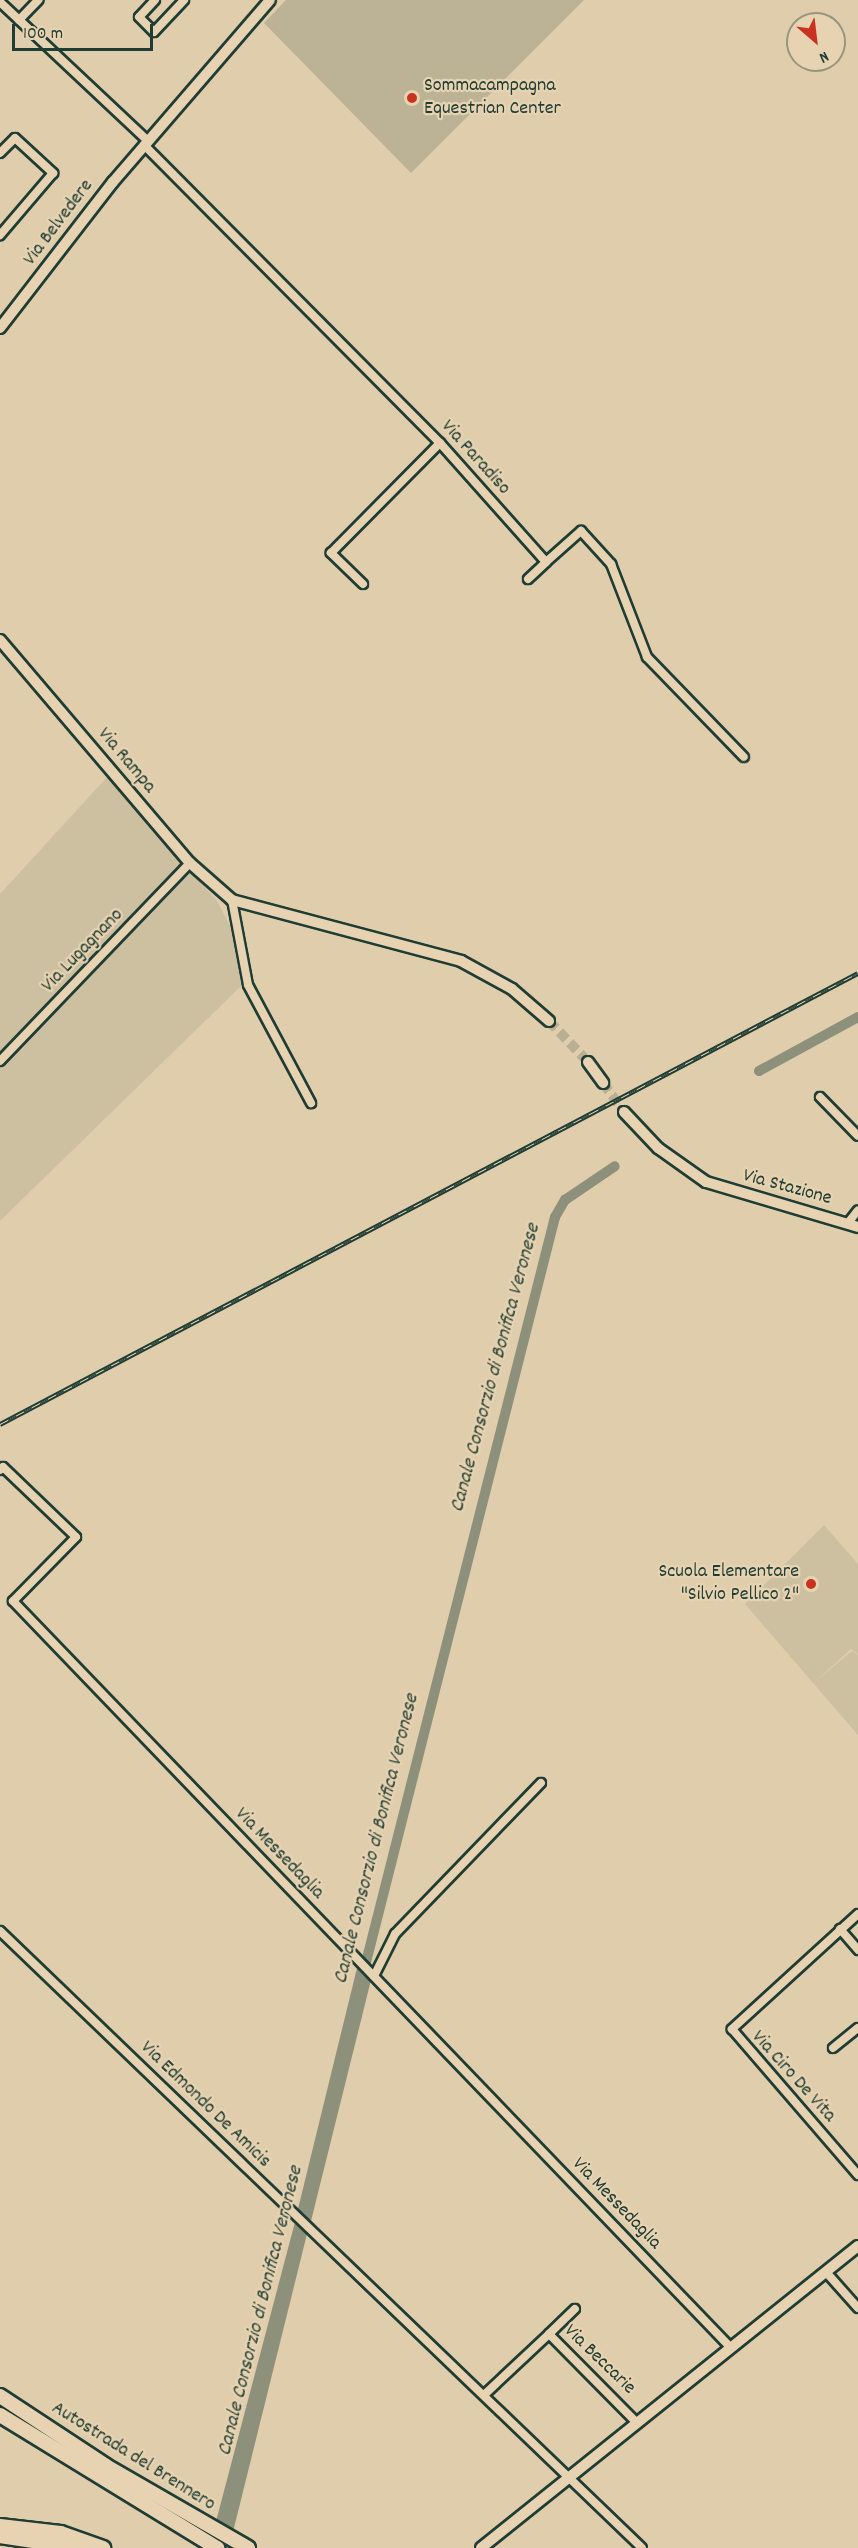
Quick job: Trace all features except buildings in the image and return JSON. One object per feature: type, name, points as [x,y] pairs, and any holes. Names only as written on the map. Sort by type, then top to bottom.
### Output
[{"type":"highway","points":[[0,2386],[106,2466]]},
{"type":"highway","name":"Autostrada del Brennero","points":[[0,2396],[106,2466],[196,2520],[247,2547]]},
{"type":"highway","name":"Autostrada del Brennero","points":[[0,2415],[217,2548]]},
{"type":"highway","points":[[0,2526],[61,2533],[103,2548]]},
{"type":"highway","points":[[0,2536],[78,2548]]},
{"type":"street","points":[[19,20],[38,0]]},
{"type":"street","points":[[155,0],[139,17],[154,32],[184,0]]},
{"type":"street","name":"Via Belvedere","points":[[0,328],[146,143],[270,0]]},
{"type":"street","name":"Via Paradiso","points":[[2,8],[19,20],[146,143],[441,443],[546,562]]},
{"type":"street","points":[[0,153],[15,138],[53,173],[0,235]]},
{"type":"street","points":[[363,584],[331,553],[441,443]]},
{"type":"street","points":[[528,579],[581,531],[610,564],[647,657],[744,757]]},
{"type":"street","name":"Via Rampa","points":[[0,640],[190,864],[232,900],[461,961],[512,989],[549,1021]]},
{"type":"street","name":"Via Lugagnano","points":[[0,1061],[190,864]]},
{"type":"street","points":[[232,900],[248,985],[311,1103]]},
{"type":"street","points":[[588,1062],[603,1083]]},
{"type":"street","points":[[820,1097],[858,1136]]},
{"type":"street","name":"Via Stazione","points":[[624,1112],[658,1148],[706,1182],[853,1225]]},
{"type":"street","points":[[853,1225],[858,1210]]},
{"type":"street","name":"Via Messedaglia","points":[[0,1470],[3,1467],[76,1538],[13,1601],[731,2348]]},
{"type":"street","points":[[374,1976],[395,1934],[541,1783]]},
{"type":"street","points":[[858,1914],[840,1929],[858,1950]]},
{"type":"street","name":"Via Ciro De Vita","points":[[840,1929],[736,2023],[732,2034],[858,2175]]},
{"type":"street","name":"Via Edmondo De Amicis","points":[[0,1931],[642,2548]]},
{"type":"street","points":[[833,2048],[858,2028]]},
{"type":"street","name":"Via Beccarie","points":[[481,2548],[858,2246]]},
{"type":"street","points":[[826,2272],[858,2308]]},
{"type":"street","points":[[549,2334],[575,2309]]},
{"type":"street","name":"Via Beccarie","points":[[484,2395],[549,2334],[636,2422]]},
{"type":"shaded area","name":"Sommacampagna Equestrian Center","points":[[286,0],[584,0],[411,173],[264,23]]},
{"type":"shaded area","points":[[108,776],[217,901],[230,926],[242,985],[0,1221],[0,894]]},
{"type":"shaded area","name":"Scuola Elementare \"Silvio Pellico 2\"","points":[[824,1525],[858,1564],[858,1654],[851,1649],[817,1680],[852,1651],[858,1655],[858,1735],[745,1604]]},
{"type":"shaded area","points":[[357,1968],[371,1980],[310,2225],[297,2213]]},
{"type":"shaded area","points":[[295,2222],[307,2234],[229,2548],[209,2548]]},
{"type":"waterway","name":"Canale Consorzio di Bonifica Veronese","points":[[759,1071],[858,1017]]},
{"type":"waterway","name":"Canale Consorzio di Bonifica Veronese","points":[[360,1986],[555,1217],[565,1200],[615,1166]]},
{"type":"tunnel","points":[[549,1021],[588,1062]]},
{"type":"tunnel","points":[[603,1083],[624,1112]]},
{"type":"railway","points":[[0,1424],[858,973]]},
{"type":"place","name":"Sommacampagna Equestrian Center","points":[[412,98]]},
{"type":"place","name":"Scuola Elementare \"Silvio Pellico 2\"","points":[[811,1584]]}]
